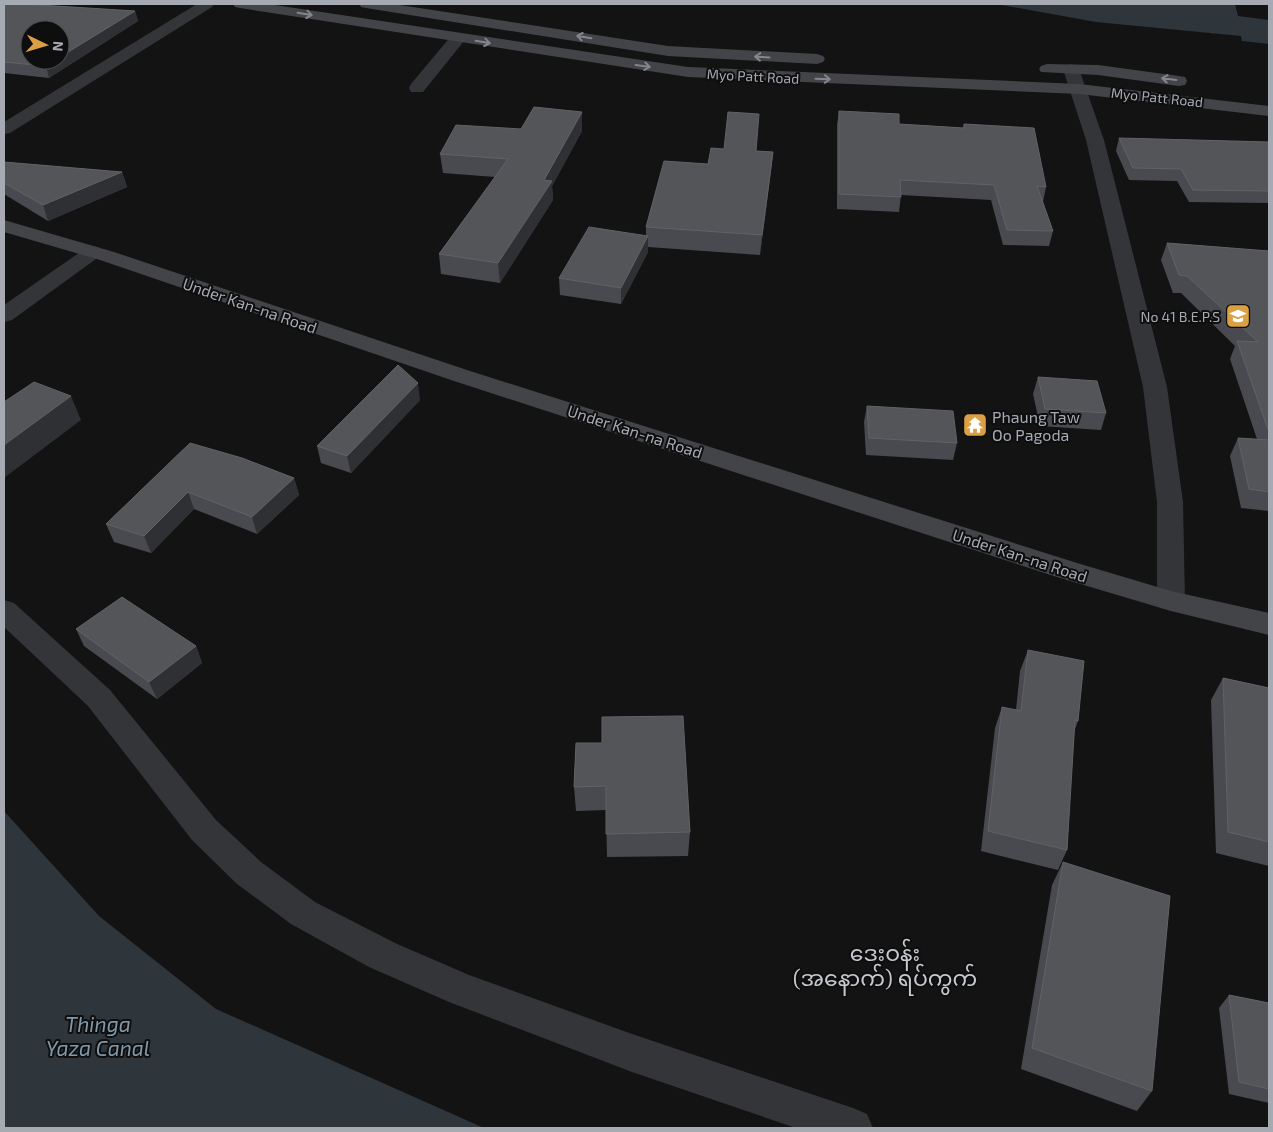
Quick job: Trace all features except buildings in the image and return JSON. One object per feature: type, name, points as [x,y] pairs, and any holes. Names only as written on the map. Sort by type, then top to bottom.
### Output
[{"type":"main road","name":"Myo Patt Road","points":[[240,4],[688,72],[728,75],[1075,79],[1098,70],[1190,82]]},
{"type":"main road","name":"Myo Patt Road","points":[[366,4],[698,54],[833,60]]},
{"type":"main road","points":[[688,72],[698,54]]},
{"type":"main road","name":"Myo Patt Road","points":[[1034,68],[1075,79],[1269,111]]},
{"type":"main road","name":"Under Kan-na Road","points":[[4,226],[93,252],[462,376],[1067,570],[1171,601],[1269,624]]},
{"type":"street","points":[[4,129],[207,4]]},
{"type":"street","points":[[417,88],[458,38]]},
{"type":"street","points":[[1075,79],[1105,140],[1154,388],[1170,502],[1171,601]]},
{"type":"street","points":[[4,315],[93,252]]},
{"type":"street","points":[[4,610],[99,698],[204,830],[249,873],[303,913],[382,955],[462,990],[632,1053],[853,1128]]},
{"type":"path","points":[[1212,33],[1214,28]]},
{"type":"water","points":[[996,4],[1269,4],[1269,44],[1242,41],[1241,36],[1096,22]]},
{"type":"water","name":"Thinga Yaza Canal","points":[[4,811],[99,916],[216,1009],[484,1128],[4,1128]]},
{"type":"pier","points":[[1235,4],[1269,4],[1269,20],[1238,16]]},
{"type":"place","name":"No 41 B.E.P.S","points":[[1238,316]]},
{"type":"place","name":"Phaung Taw Oo Pagoda","points":[[975,425]]},
{"type":"district","name":"ဒေးဝန်း (အနောက်) ရပ်ကွက်","points":[[885,964]]}]
